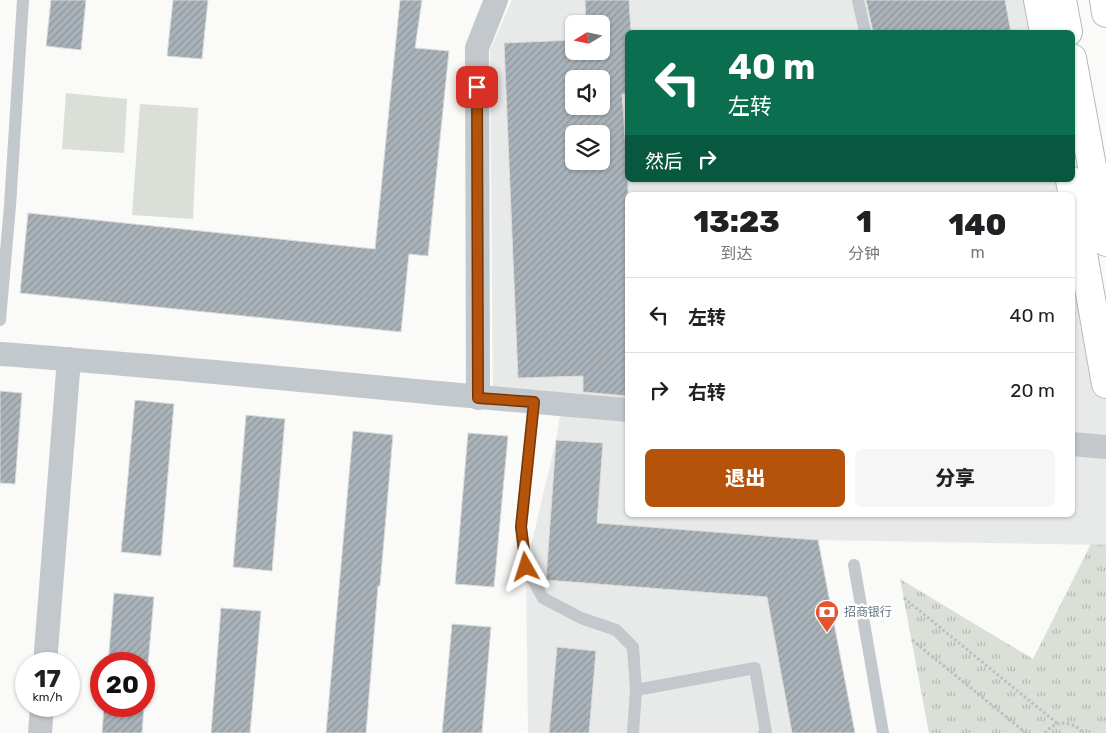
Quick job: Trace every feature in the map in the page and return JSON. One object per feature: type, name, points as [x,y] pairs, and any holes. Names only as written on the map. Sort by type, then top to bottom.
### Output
[{"type":"main road","points":[[1038,0],[1044,30]]},
{"type":"main road","points":[[1062,0],[1068,30]]},
{"type":"main road","points":[[1104,0],[1106,13]]},
{"type":"main road","points":[[1075,74],[1106,242]]},
{"type":"main road","points":[[1075,208],[1106,384]]},
{"type":"street","points":[[478,398],[477,48],[496,0]]},
{"type":"street","points":[[0,354],[625,410]]},
{"type":"street","points":[[46,652],[69,359]]},
{"type":"street","points":[[1075,444],[1106,447]]},
{"type":"street","points":[[40,733],[41,717]]},
{"type":"lane","points":[[0,320],[10,206],[23,0]]},
{"type":"lane","points":[[858,0],[865,30]]},
{"type":"lane","points":[[534,402],[521,527],[526,567],[543,598],[581,618],[616,630],[633,647],[636,690],[632,733]]},
{"type":"lane","points":[[854,565],[883,733]]},
{"type":"lane","points":[[636,690],[755,668],[766,733],[764,733]]},
{"type":"path","points":[[904,598],[1058,724]]},
{"type":"path","points":[[912,640],[1026,733]]},
{"type":"path","points":[[1045,733],[1058,724],[1076,726],[1083,733]]},
{"type":"shaded area","points":[[512,0],[1030,0],[1036,30],[625,30],[625,182],[1065,182],[1067,192],[625,192],[625,517],[1075,517],[1075,228],[1106,390],[1106,545],[818,540],[855,733],[528,733],[526,567],[556,440],[562,405],[493,399],[490,50]]},
{"type":"green space","points":[[66,93],[127,99],[124,153],[62,149]]},
{"type":"green space","points":[[140,104],[198,108],[193,219],[132,215]]},
{"type":"green space","points":[[1091,544],[1106,545],[1106,733],[929,733],[900,579],[1033,659]]},
{"type":"building","points":[[51,0],[86,0],[81,50],[46,46]]},
{"type":"building","points":[[173,0],[208,0],[202,59],[167,56]]},
{"type":"building","points":[[400,0],[422,0],[415,48],[449,51],[428,256],[409,254],[401,332],[20,293],[28,213],[375,249]]},
{"type":"building","points":[[585,0],[629,0],[631,30],[625,30],[625,94],[622,94],[625,137],[625,182],[628,182],[628,192],[625,192],[625,396],[583,392],[583,376],[518,378],[504,43],[565,40],[565,60],[610,60],[610,15],[586,15]]},
{"type":"building","points":[[866,0],[1005,0],[1011,30],[873,30]]},
{"type":"building","points":[[0,391],[22,393],[15,484],[0,483]]},
{"type":"building","points":[[135,400],[174,404],[161,556],[121,552]]},
{"type":"building","points":[[246,415],[285,419],[272,571],[233,567]]},
{"type":"building","points":[[353,431],[393,435],[380,586],[378,586],[366,733],[326,733]]},
{"type":"building","points":[[468,433],[508,436],[494,587],[455,584]]},
{"type":"building","points":[[556,440],[603,443],[597,523],[818,540],[855,733],[792,733],[767,597],[546,580]]},
{"type":"building","points":[[114,593],[154,597],[149,652],[109,652]]},
{"type":"building","points":[[221,608],[261,611],[250,733],[211,733]]},
{"type":"building","points":[[452,624],[491,627],[482,733],[442,733]]},
{"type":"building","points":[[557,647],[596,651],[589,733],[549,733]]},
{"type":"building","points":[[103,717],[143,717],[142,733],[102,733]]},
{"type":"place","name":"招商银行","points":[[827,633]]},
{"type":"route","points":[[477,87],[478,398],[534,402],[521,527],[526,567]]}]
